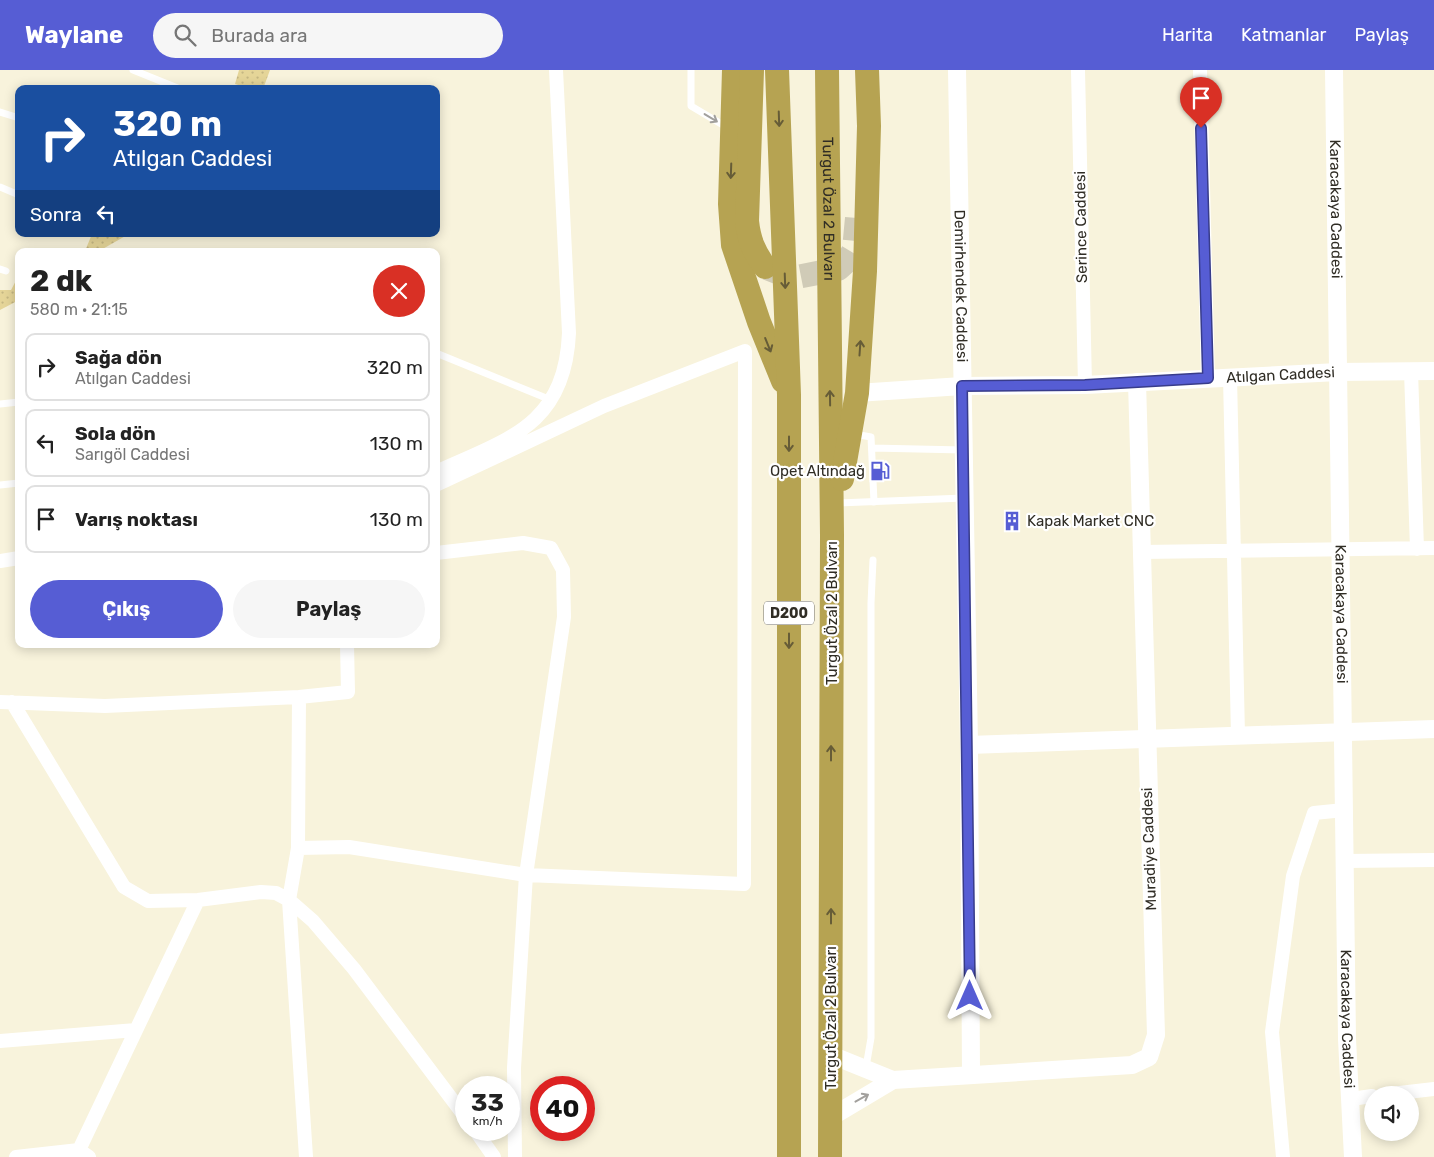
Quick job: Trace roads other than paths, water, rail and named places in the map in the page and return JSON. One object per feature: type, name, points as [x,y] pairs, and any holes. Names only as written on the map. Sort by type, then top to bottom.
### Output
[{"type":"highway","points":[[734,70],[730,204],[733,245],[759,322],[789,396]]},
{"type":"highway","points":[[752,70],[747,221],[749,239],[754,253],[765,267]]},
{"type":"highway","name":"D200","points":[[777,70],[789,396],[789,1157]]},
{"type":"highway","name":"Turgut Özal 2 Bulvarı","points":[[827,70],[832,535],[830,1157]]},
{"type":"highway","name":"Turgut Özal 2 Bulvarı","points":[[853,70],[857,216]]},
{"type":"highway","points":[[832,535],[857,393],[865,271],[868,126],[867,70]]},
{"type":"street","points":[[440,470],[511,438],[540,416],[551,400],[564,374],[570,333],[556,70]]},
{"type":"street","name":"Demirhendek Caddesi","points":[[957,70],[968,744],[971,1074]]},
{"type":"street","name":"Serince Caddesi","points":[[1078,70],[1085,385]]},
{"type":"street","points":[[1200,70],[1208,378]]},
{"type":"street","name":"Karacakaya Caddesi","points":[[1334,70],[1344,810],[1353,1157]]},
{"type":"street","points":[[298,848],[349,848],[526,875],[744,884],[745,351],[604,406],[440,483]]},
{"type":"street","points":[[1412,371],[1417,549]]},
{"type":"street","name":"Atılgan Caddesi","points":[[857,393],[962,386],[1085,385],[1338,372],[1434,371]]},
{"type":"street","points":[[1230,377],[1238,735]]},
{"type":"street","name":"Muradiye Caddesi","points":[[893,1080],[1132,1065],[1149,1057],[1156,1035],[1137,382]]},
{"type":"street","points":[[440,553],[523,544],[550,548],[563,570],[564,617],[526,875],[514,1068],[515,1157]]},
{"type":"street","points":[[1141,552],[1434,548]]},
{"type":"street","points":[[0,561],[15,559]]},
{"type":"street","points":[[6,702],[105,706],[299,697],[348,692],[347,648]]},
{"type":"street","points":[[299,697],[298,848],[289,900],[306,1157]]},
{"type":"street","points":[[6,702],[124,888],[148,901],[198,900],[261,892],[276,893],[289,900],[313,921],[354,969],[455,1103]]},
{"type":"street","points":[[968,744],[1434,729]]},
{"type":"street","points":[[1283,1157],[1272,1032],[1293,876],[1314,813],[1344,810]]},
{"type":"street","points":[[1345,861],[1434,860]]},
{"type":"street","points":[[16,1157],[84,1154],[136,1030],[198,900]]},
{"type":"street","points":[[0,1040],[136,1030]]},
{"type":"street","points":[[831,1055],[893,1080]]},
{"type":"street","points":[[831,1117],[893,1080]]},
{"type":"street","points":[[1419,1091],[1434,1089]]},
{"type":"street","points":[[1351,1099],[1364,1097]]},
{"type":"street","points":[[483,1141],[494,1157]]},
{"type":"lane","points":[[133,70],[170,85]]},
{"type":"lane","points":[[692,70],[691,106],[732,131]]},
{"type":"lane","points":[[0,112],[15,117]]},
{"type":"lane","points":[[0,187],[15,193]]},
{"type":"lane","points":[[440,355],[551,400]]},
{"type":"lane","points":[[0,404],[15,402]]},
{"type":"lane","points":[[850,434],[871,437],[874,502]]},
{"type":"lane","points":[[872,448],[963,450]]},
{"type":"lane","points":[[0,485],[15,483]]},
{"type":"lane","points":[[838,503],[964,498]]},
{"type":"lane","points":[[866,1068],[871,1038],[871,603],[873,560]]},
{"type":"tunnel","points":[[767,268],[792,278],[838,269],[848,260],[854,250],[857,218]]},
{"type":"place","name":"Opet Altındağ","points":[[880,471]]},
{"type":"place","name":"Kapak Market CNC","points":[[1012,521]]}]
